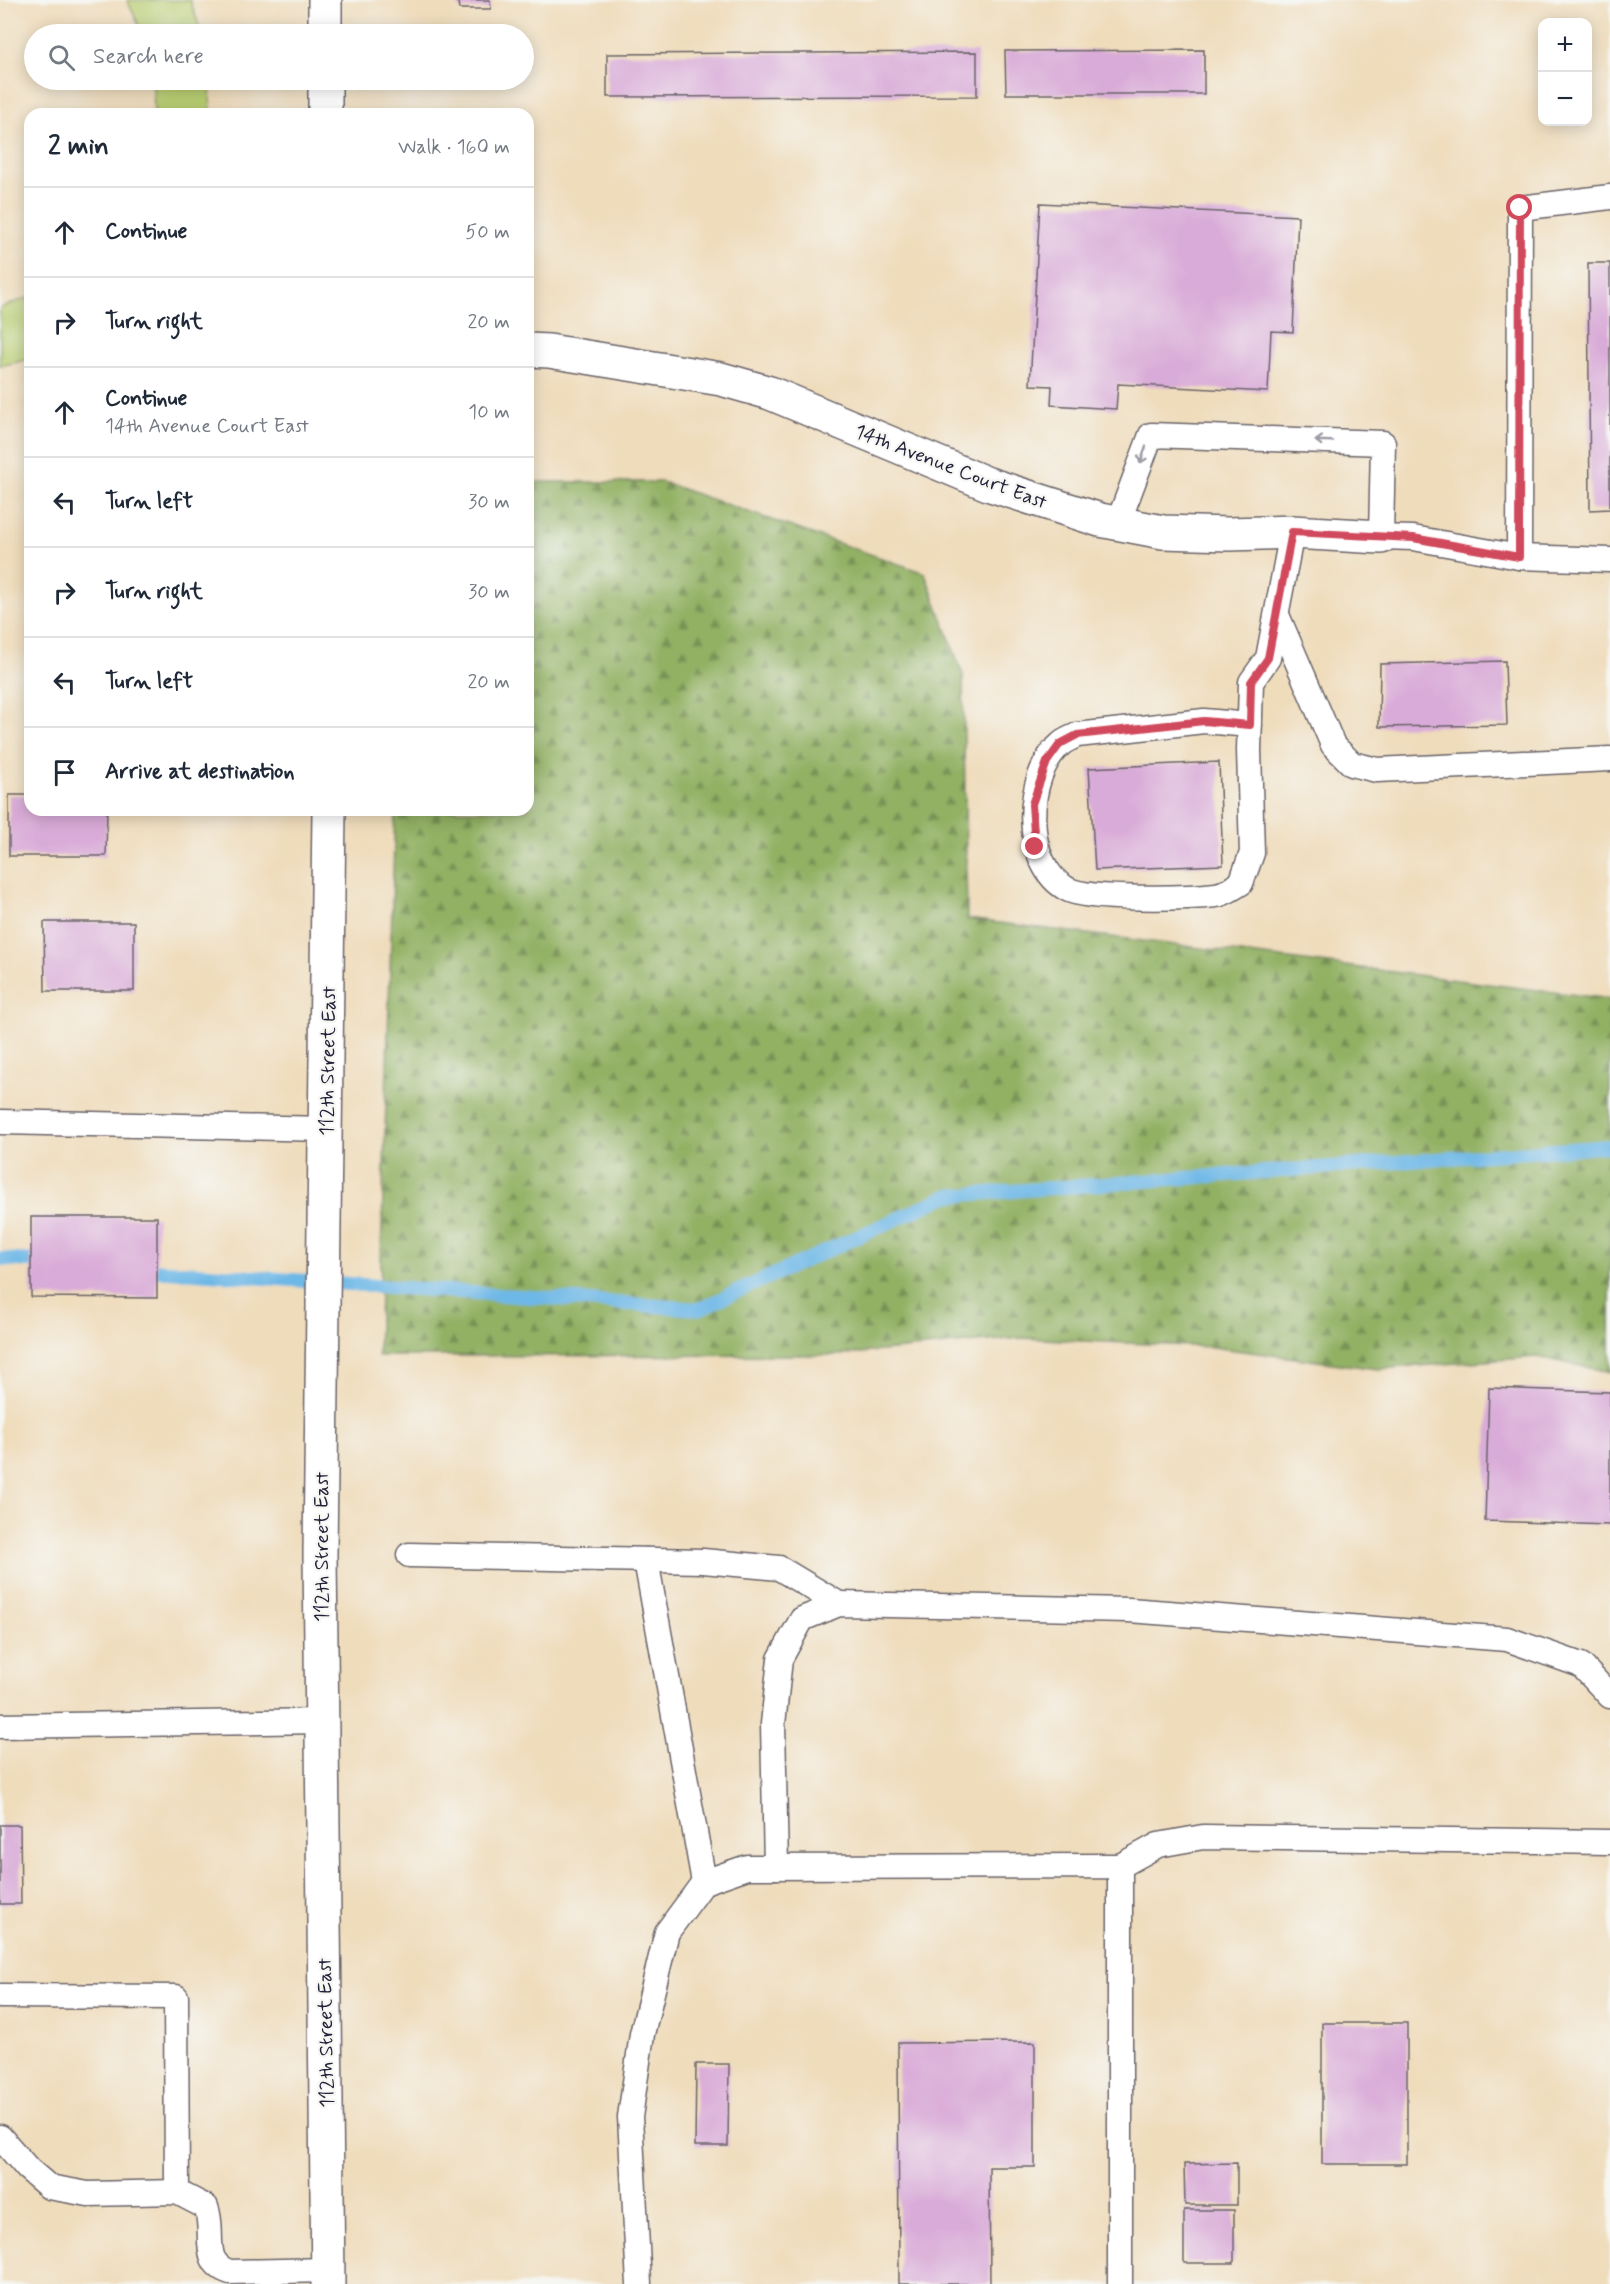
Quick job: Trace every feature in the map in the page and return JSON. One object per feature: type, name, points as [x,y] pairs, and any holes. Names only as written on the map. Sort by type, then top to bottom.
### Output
[{"type":"main road","points":[[325,0],[325,24]]},
{"type":"main road","points":[[325,90],[325,108]]},
{"type":"main road","name":"14th Avenue Court East","points":[[534,350],[721,379],[770,393],[988,484],[1118,524],[1163,532],[1229,534],[1292,532],[1381,537]]},
{"type":"main road","name":"112th Street East","points":[[328,2277],[320,1554],[327,1129],[329,816]]},
{"type":"lane","points":[[1519,557],[1520,208],[1610,197]]},
{"type":"lane","points":[[1118,524],[1150,435],[1383,443],[1381,537],[1413,538],[1519,557],[1610,560]]},
{"type":"lane","points":[[1250,725],[1204,721],[1077,735],[1060,744],[1047,762],[1032,804],[1035,847],[1049,876],[1068,890],[1094,897],[1219,895],[1241,884],[1252,853],[1251,682],[1268,658],[1292,532]]},
{"type":"lane","points":[[1277,615],[1333,745],[1352,764],[1377,770],[1610,759]]},
{"type":"lane","points":[[0,1122],[327,1129]]},
{"type":"lane","points":[[409,1555],[703,1561],[779,1568],[839,1604]]},
{"type":"lane","points":[[646,1560],[705,1882]]},
{"type":"lane","points":[[776,1867],[773,1724],[780,1659],[802,1618],[839,1604],[1128,1610],[1507,1639],[1581,1665],[1610,1696]]},
{"type":"lane","points":[[0,1726],[321,1720]]},
{"type":"lane","points":[[639,2284],[630,2117],[642,2034],[667,1932],[705,1882],[747,1867],[1120,1866],[1158,1845],[1203,1837],[1610,1842]]},
{"type":"lane","points":[[1120,1866],[1120,2284]]},
{"type":"lane","points":[[0,1996],[176,1997],[177,2192]]},
{"type":"lane","points":[[0,2137],[28,2169],[49,2187],[88,2194],[177,2192],[206,2207],[210,2216],[212,2259],[218,2268],[230,2272],[328,2277]]},
{"type":"green space","points":[[127,0],[190,0],[198,24],[138,24]]},
{"type":"green space","points":[[153,90],[210,90],[211,108],[154,108]]},
{"type":"green space","points":[[24,299],[24,360],[0,366],[0,308]]},
{"type":"green space","points":[[534,482],[662,482],[925,573],[963,675],[967,919],[1610,999],[1610,1372],[1537,1357],[1378,1369],[1212,1347],[1020,1338],[839,1355],[378,1356],[395,816],[534,816]]},
{"type":"building","points":[[447,0],[490,0],[491,9],[459,9],[458,2]]},
{"type":"building","points":[[1204,50],[1204,94],[1006,94],[1005,51]]},
{"type":"building","points":[[977,52],[977,96],[607,97],[607,54]]},
{"type":"building","points":[[1040,203],[1298,216],[1293,332],[1271,331],[1268,392],[1118,384],[1116,409],[1051,405],[1052,386],[1030,385]]},
{"type":"building","points":[[1588,263],[1610,263],[1610,509],[1590,510]]},
{"type":"building","points":[[1505,661],[1507,725],[1379,727],[1380,664]]},
{"type":"building","points":[[1219,762],[1223,865],[1095,870],[1089,768]]},
{"type":"building","points":[[9,795],[24,795],[24,816],[107,816],[106,856],[9,856]]},
{"type":"building","points":[[44,922],[134,922],[134,991],[45,991]]},
{"type":"building","points":[[31,1217],[157,1217],[157,1298],[31,1297]]},
{"type":"building","points":[[1489,1388],[1610,1392],[1610,1525],[1485,1521]]},
{"type":"building","points":[[0,1825],[20,1825],[21,1904],[0,1904]]},
{"type":"building","points":[[1322,2023],[1407,2023],[1407,2164],[1322,2164]]},
{"type":"building","points":[[1035,2042],[1035,2167],[989,2167],[990,2284],[899,2284],[898,2043]]},
{"type":"building","points":[[696,2064],[729,2064],[728,2146],[695,2146]]},
{"type":"building","points":[[1237,2163],[1237,2205],[1185,2205],[1184,2164]]},
{"type":"building","points":[[1184,2210],[1234,2210],[1234,2263],[1184,2263]]},
{"type":"waterway","points":[[140,1269],[699,1309],[947,1196],[1610,1146]]},
{"type":"waterway","points":[[0,1259],[49,1262]]},
{"type":"route","points":[[1035,847],[1032,804],[1047,762],[1060,744],[1077,735],[1204,721],[1250,725],[1251,682],[1268,658],[1292,532],[1413,538],[1519,557],[1520,208]]}]
